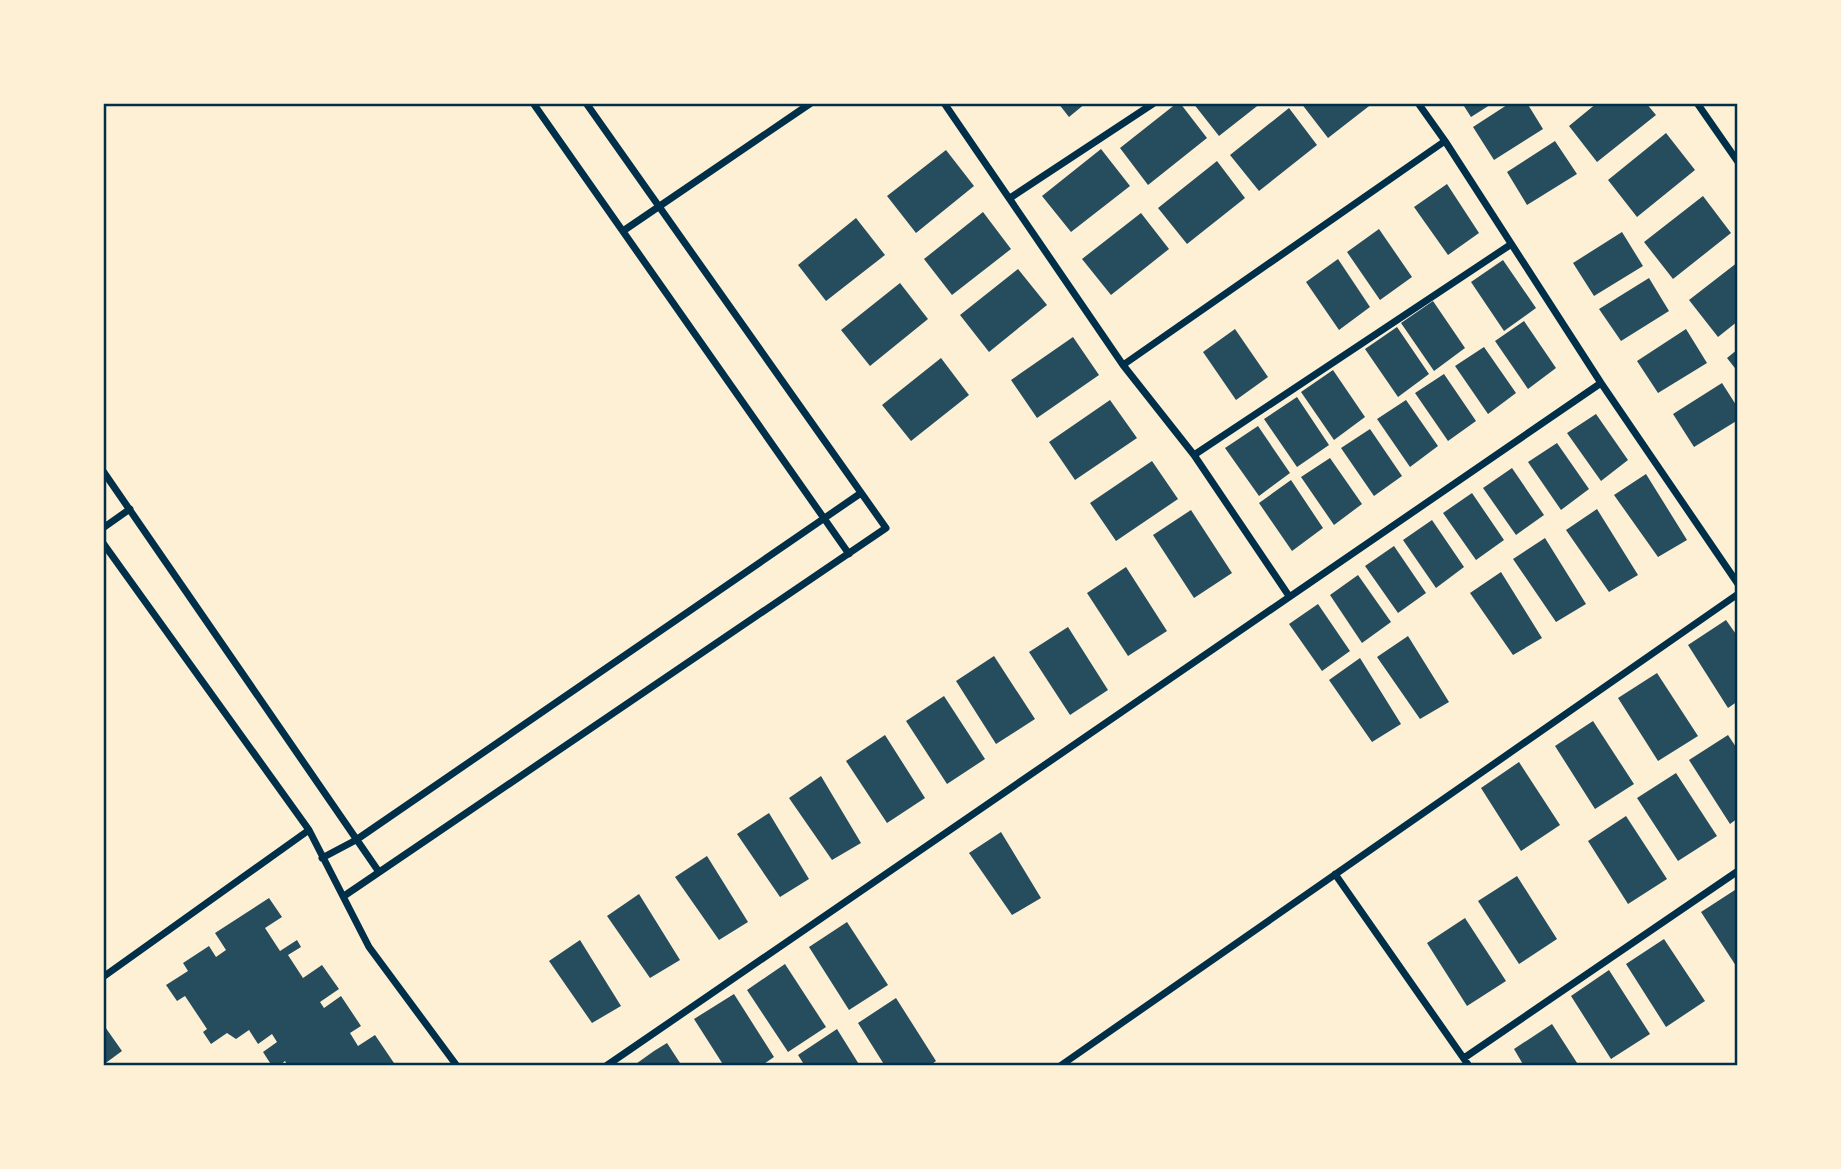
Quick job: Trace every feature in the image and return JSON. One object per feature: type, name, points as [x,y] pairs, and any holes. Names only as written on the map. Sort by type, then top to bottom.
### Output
[{"type":"street","points":[[344,896],[886,528],[586,103]]},
{"type":"street","points":[[624,232],[811,103]]},
{"type":"street","points":[[944,103],[1123,365],[1195,455],[1289,596]]},
{"type":"street","points":[[1010,198],[1154,103]]},
{"type":"street","points":[[1418,103],[1601,383],[1738,584]]},
{"type":"street","points":[[1697,103],[1738,163]]},
{"type":"street","points":[[538,105],[849,554]]},
{"type":"street","points":[[1123,365],[1445,141]]},
{"type":"street","points":[[1195,455],[1510,244]]},
{"type":"street","points":[[606,1066],[1601,383]]},
{"type":"street","points":[[103,471],[379,872]]},
{"type":"street","points":[[322,858],[356,840],[861,493]]},
{"type":"street","points":[[103,528],[130,509]]},
{"type":"street","points":[[103,543],[309,830],[369,947],[457,1066]]},
{"type":"street","points":[[1060,1066],[1738,594]]},
{"type":"street","points":[[103,977],[309,830]]},
{"type":"street","points":[[1335,874],[1466,1062],[1738,871]]},
{"type":"building","points":[[1058,103],[1086,103],[1069,117]]},
{"type":"building","points":[[1180,103],[1207,138],[1148,185],[1120,148]]},
{"type":"building","points":[[1193,103],[1261,103],[1219,136]]},
{"type":"building","points":[[1301,103],[1373,103],[1328,138]]},
{"type":"building","points":[[1462,103],[1493,103],[1471,117]]},
{"type":"building","points":[[1510,103],[1527,103],[1543,129],[1494,160],[1473,127]]},
{"type":"building","points":[[1597,103],[1646,103],[1656,115],[1597,162],[1569,126]]},
{"type":"building","points":[[1289,108],[1317,145],[1259,191],[1230,155]]},
{"type":"building","points":[[1666,133],[1695,170],[1637,217],[1608,180]]},
{"type":"building","points":[[1555,141],[1577,174],[1527,205],[1507,172]]},
{"type":"building","points":[[1101,149],[1130,186],[1071,232],[1042,196]]},
{"type":"building","points":[[946,150],[974,186],[916,233],[887,196]]},
{"type":"building","points":[[1217,161],[1245,198],[1187,244],[1158,208]]},
{"type":"building","points":[[1447,184],[1479,233],[1448,255],[1414,207]]},
{"type":"building","points":[[1703,196],[1731,233],[1673,279],[1644,242]]},
{"type":"building","points":[[983,212],[1011,249],[952,295],[924,259]]},
{"type":"building","points":[[1141,213],[1169,249],[1111,295],[1082,259]]},
{"type":"building","points":[[856,218],[885,255],[826,301],[798,265]]},
{"type":"building","points":[[1379,229],[1412,277],[1380,300],[1347,252]]},
{"type":"building","points":[[1622,232],[1643,266],[1594,296],[1573,263]]},
{"type":"building","points":[[1338,259],[1370,307],[1339,330],[1306,282]]},
{"type":"building","points":[[1503,260],[1536,308],[1504,331],[1471,282]]},
{"type":"building","points":[[1738,262],[1738,321],[1718,337],[1689,300]]},
{"type":"building","points":[[1018,269],[1047,305],[989,352],[960,315]]},
{"type":"building","points":[[1649,278],[1669,311],[1621,341],[1599,309]]},
{"type":"building","points":[[900,283],[928,319],[870,366],[841,330]]},
{"type":"building","points":[[1433,301],[1465,348],[1434,371],[1401,323]]},
{"type":"building","points":[[1524,321],[1556,368],[1528,389],[1495,341]]},
{"type":"building","points":[[1397,327],[1429,374],[1398,397],[1365,349]]},
{"type":"building","points":[[1235,329],[1268,377],[1236,400],[1203,352]]},
{"type":"building","points":[[1686,329],[1707,363],[1658,393],[1637,361]]},
{"type":"building","points":[[1073,337],[1099,375],[1037,418],[1011,380]]},
{"type":"building","points":[[1484,347],[1516,393],[1488,414],[1455,366]]},
{"type":"building","points":[[1738,349],[1738,372],[1727,358]]},
{"type":"building","points":[[941,358],[969,395],[911,441],[882,405]]},
{"type":"building","points":[[1333,370],[1365,417],[1334,440],[1301,392]]},
{"type":"building","points":[[1444,374],[1476,421],[1448,441],[1415,393]]},
{"type":"building","points":[[1722,383],[1738,408],[1738,420],[1694,447],[1673,414]]},
{"type":"building","points":[[1297,397],[1329,445],[1297,467],[1264,419]]},
{"type":"building","points":[[1110,400],[1137,438],[1075,480],[1049,442]]},
{"type":"building","points":[[1406,400],[1438,446],[1410,467],[1377,419]]},
{"type":"building","points":[[1596,414],[1628,460],[1601,481],[1567,433]]},
{"type":"building","points":[[1258,426],[1290,473],[1259,496],[1225,448]]},
{"type":"building","points":[[1370,429],[1402,476],[1374,496],[1341,448]]},
{"type":"building","points":[[1557,443],[1589,489],[1561,510],[1528,462]]},
{"type":"building","points":[[1330,458],[1362,504],[1334,525],[1301,477]]},
{"type":"building","points":[[1152,461],[1178,499],[1116,541],[1090,503]]},
{"type":"building","points":[[1512,468],[1544,515],[1516,535],[1483,488]]},
{"type":"building","points":[[1646,474],[1687,540],[1658,557],[1614,495]]},
{"type":"building","points":[[1291,480],[1323,528],[1292,551],[1259,503]]},
{"type":"building","points":[[1472,493],[1504,540],[1476,560],[1443,513]]},
{"type":"building","points":[[1597,509],[1638,575],[1609,592],[1566,530]]},
{"type":"building","points":[[1191,510],[1232,573],[1194,598],[1153,535]]},
{"type":"building","points":[[1432,520],[1464,567],[1436,588],[1403,540]]},
{"type":"building","points":[[1545,538],[1586,604],[1556,622],[1513,559]]},
{"type":"building","points":[[1394,546],[1426,593],[1398,613],[1365,566]]},
{"type":"building","points":[[1126,567],[1167,631],[1128,656],[1087,593]]},
{"type":"building","points":[[1501,572],[1542,638],[1513,655],[1470,593]]},
{"type":"building","points":[[1358,575],[1391,622],[1362,643],[1330,595]]},
{"type":"building","points":[[1318,604],[1350,651],[1322,671],[1289,624]]},
{"type":"building","points":[[1726,620],[1738,637],[1738,701],[1728,708],[1688,645]]},
{"type":"building","points":[[1068,627],[1108,690],[1070,715],[1029,652]]},
{"type":"building","points":[[1408,636],[1449,702],[1420,719],[1377,657]]},
{"type":"building","points":[[994,656],[1035,719],[996,744],[956,681]]},
{"type":"building","points":[[1360,658],[1401,724],[1372,742],[1329,680]]},
{"type":"building","points":[[1657,673],[1698,736],[1658,761],[1618,698]]},
{"type":"building","points":[[944,696],[985,759],[947,784],[906,721]]},
{"type":"building","points":[[1593,721],[1634,784],[1595,809],[1555,746]]},
{"type":"building","points":[[885,735],[925,798],[887,823],[846,761]]},
{"type":"building","points":[[1728,735],[1738,750],[1738,818],[1730,824],[1689,760]]},
{"type":"building","points":[[1519,762],[1560,825],[1521,851],[1481,788]]},
{"type":"building","points":[[1676,773],[1717,836],[1678,861],[1637,798]]},
{"type":"building","points":[[821,776],[861,843],[832,860],[789,798]]},
{"type":"building","points":[[769,813],[809,879],[780,897],[737,834]]},
{"type":"building","points":[[1626,816],[1667,879],[1628,904],[1588,841]]},
{"type":"building","points":[[1001,832],[1041,898],[1012,915],[969,853]]},
{"type":"building","points":[[707,856],[748,922],[719,940],[675,877]]},
{"type":"building","points":[[1517,876],[1557,939],[1519,964],[1478,901]]},
{"type":"building","points":[[1738,888],[1738,969],[1701,912]]},
{"type":"building","points":[[639,894],[680,960],[650,978],[607,916]]},
{"type":"building","points":[[269,898],[282,917],[265,928],[280,951],[297,940],[301,947],[288,955],[303,978],[322,965],[339,989],[320,1002],[324,1008],[341,996],[361,1026],[350,1033],[358,1046],[375,1035],[396,1066],[288,1066],[285,1061],[279,1066],[272,1066],[263,1052],[277,1042],[272,1034],[258,1044],[249,1030],[236,1039],[227,1033],[211,1044],[203,1032],[207,1029],[185,996],[177,1001],[166,985],[188,971],[183,963],[209,946],[216,957],[226,950],[215,933]]},
{"type":"building","points":[[1465,918],[1506,981],[1467,1006],[1427,943]]},
{"type":"building","points":[[847,922],[888,985],[849,1010],[809,947]]},
{"type":"building","points":[[1664,939],[1705,1001],[1666,1027],[1626,964]]},
{"type":"building","points":[[580,940],[621,1006],[592,1023],[549,961]]},
{"type":"building","points":[[785,964],[826,1027],[788,1052],[747,990]]},
{"type":"building","points":[[1609,970],[1650,1034],[1611,1059],[1571,996]]},
{"type":"building","points":[[734,994],[774,1057],[761,1066],[724,1066],[694,1019]]},
{"type":"building","points":[[896,998],[936,1061],[929,1066],[885,1066],[858,1023]]},
{"type":"building","points":[[103,1024],[122,1051],[103,1065]]},
{"type":"building","points":[[1552,1024],[1579,1066],[1524,1066],[1514,1049]]},
{"type":"building","points":[[837,1029],[860,1066],[805,1066],[798,1055]]},
{"type":"building","points":[[667,1043],[682,1066],[633,1066],[654,1051]]}]
